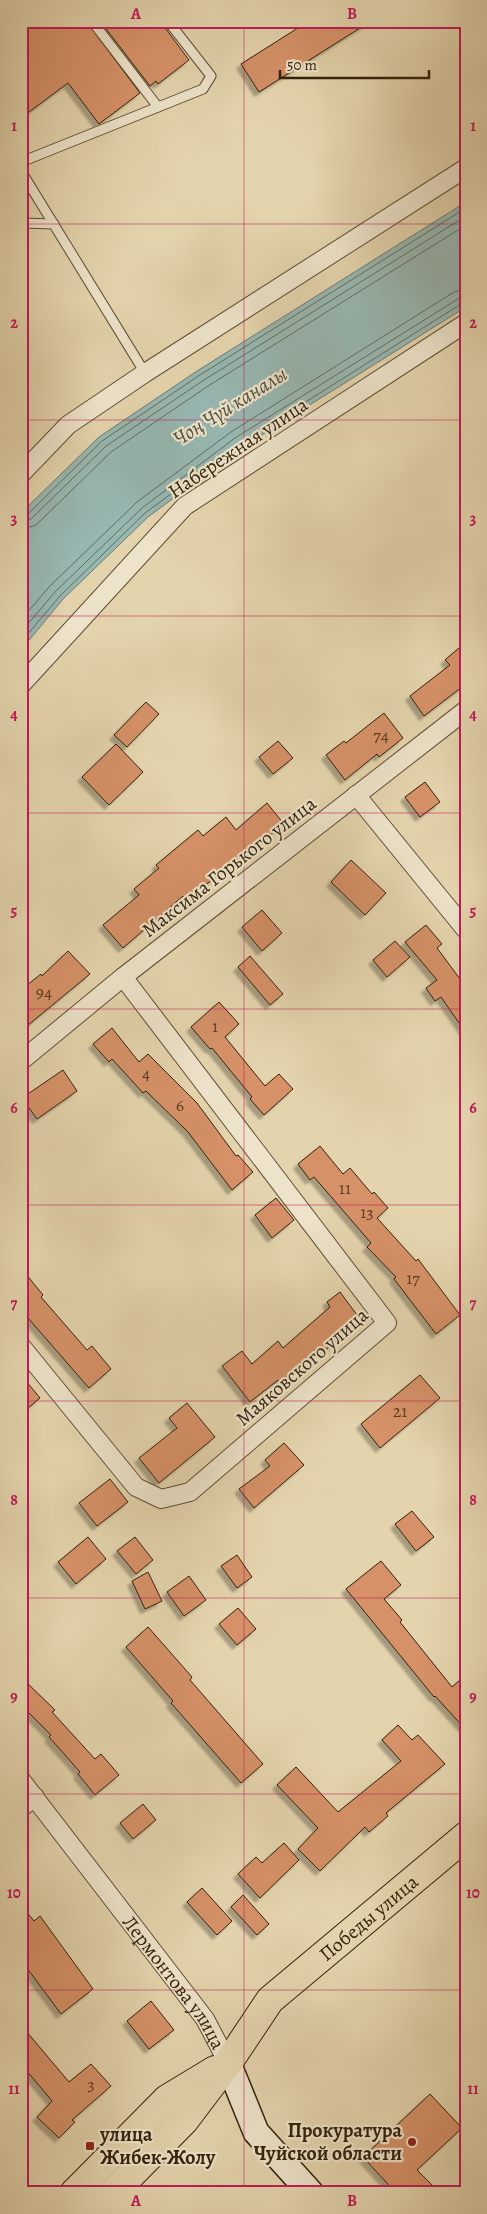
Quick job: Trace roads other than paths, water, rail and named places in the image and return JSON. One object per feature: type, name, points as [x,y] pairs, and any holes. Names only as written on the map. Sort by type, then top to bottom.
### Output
[{"type":"main road","name":"Победы улица","points":[[113,2193],[184,2121],[228,2063],[270,2000],[466,1836]]},
{"type":"main road","points":[[74,2193],[167,2099],[228,2063]]},
{"type":"main road","name":"Лермонтова улица","points":[[228,2063],[256,2132],[311,2193]]},
{"type":"street","points":[[21,474],[68,425],[145,373],[466,168]]},
{"type":"street","name":"Набережная улица","points":[[21,685],[184,506],[466,323]]},
{"type":"street","name":"Максима Горького улица","points":[[21,1060],[123,977],[466,710]]},
{"type":"street","points":[[356,795],[466,930]]},
{"type":"street","name":"Маяковского улица","points":[[21,1346],[136,1487],[161,1499],[190,1492],[387,1323],[123,977]]},
{"type":"street","name":"Лермонтова улица","points":[[21,1780],[28,1803],[205,2019],[228,2063]]},
{"type":"lane","points":[[92,21],[158,107]]},
{"type":"lane","points":[[21,162],[203,90],[211,76],[168,21]]},
{"type":"lane","points":[[21,171],[145,373]]},
{"type":"lane","points":[[21,223],[54,224]]},
{"type":"water","name":"Чоң Чүй каналы","points":[[466,202],[466,307],[241,448],[148,517],[63,599],[21,650],[21,513],[99,437],[197,371]]},
{"type":"place","name":"Прокуратура Чуйской области","points":[[412,2142]]},
{"type":"place","name":"улица Жибек-Жолу","points":[[90,2146]]}]
